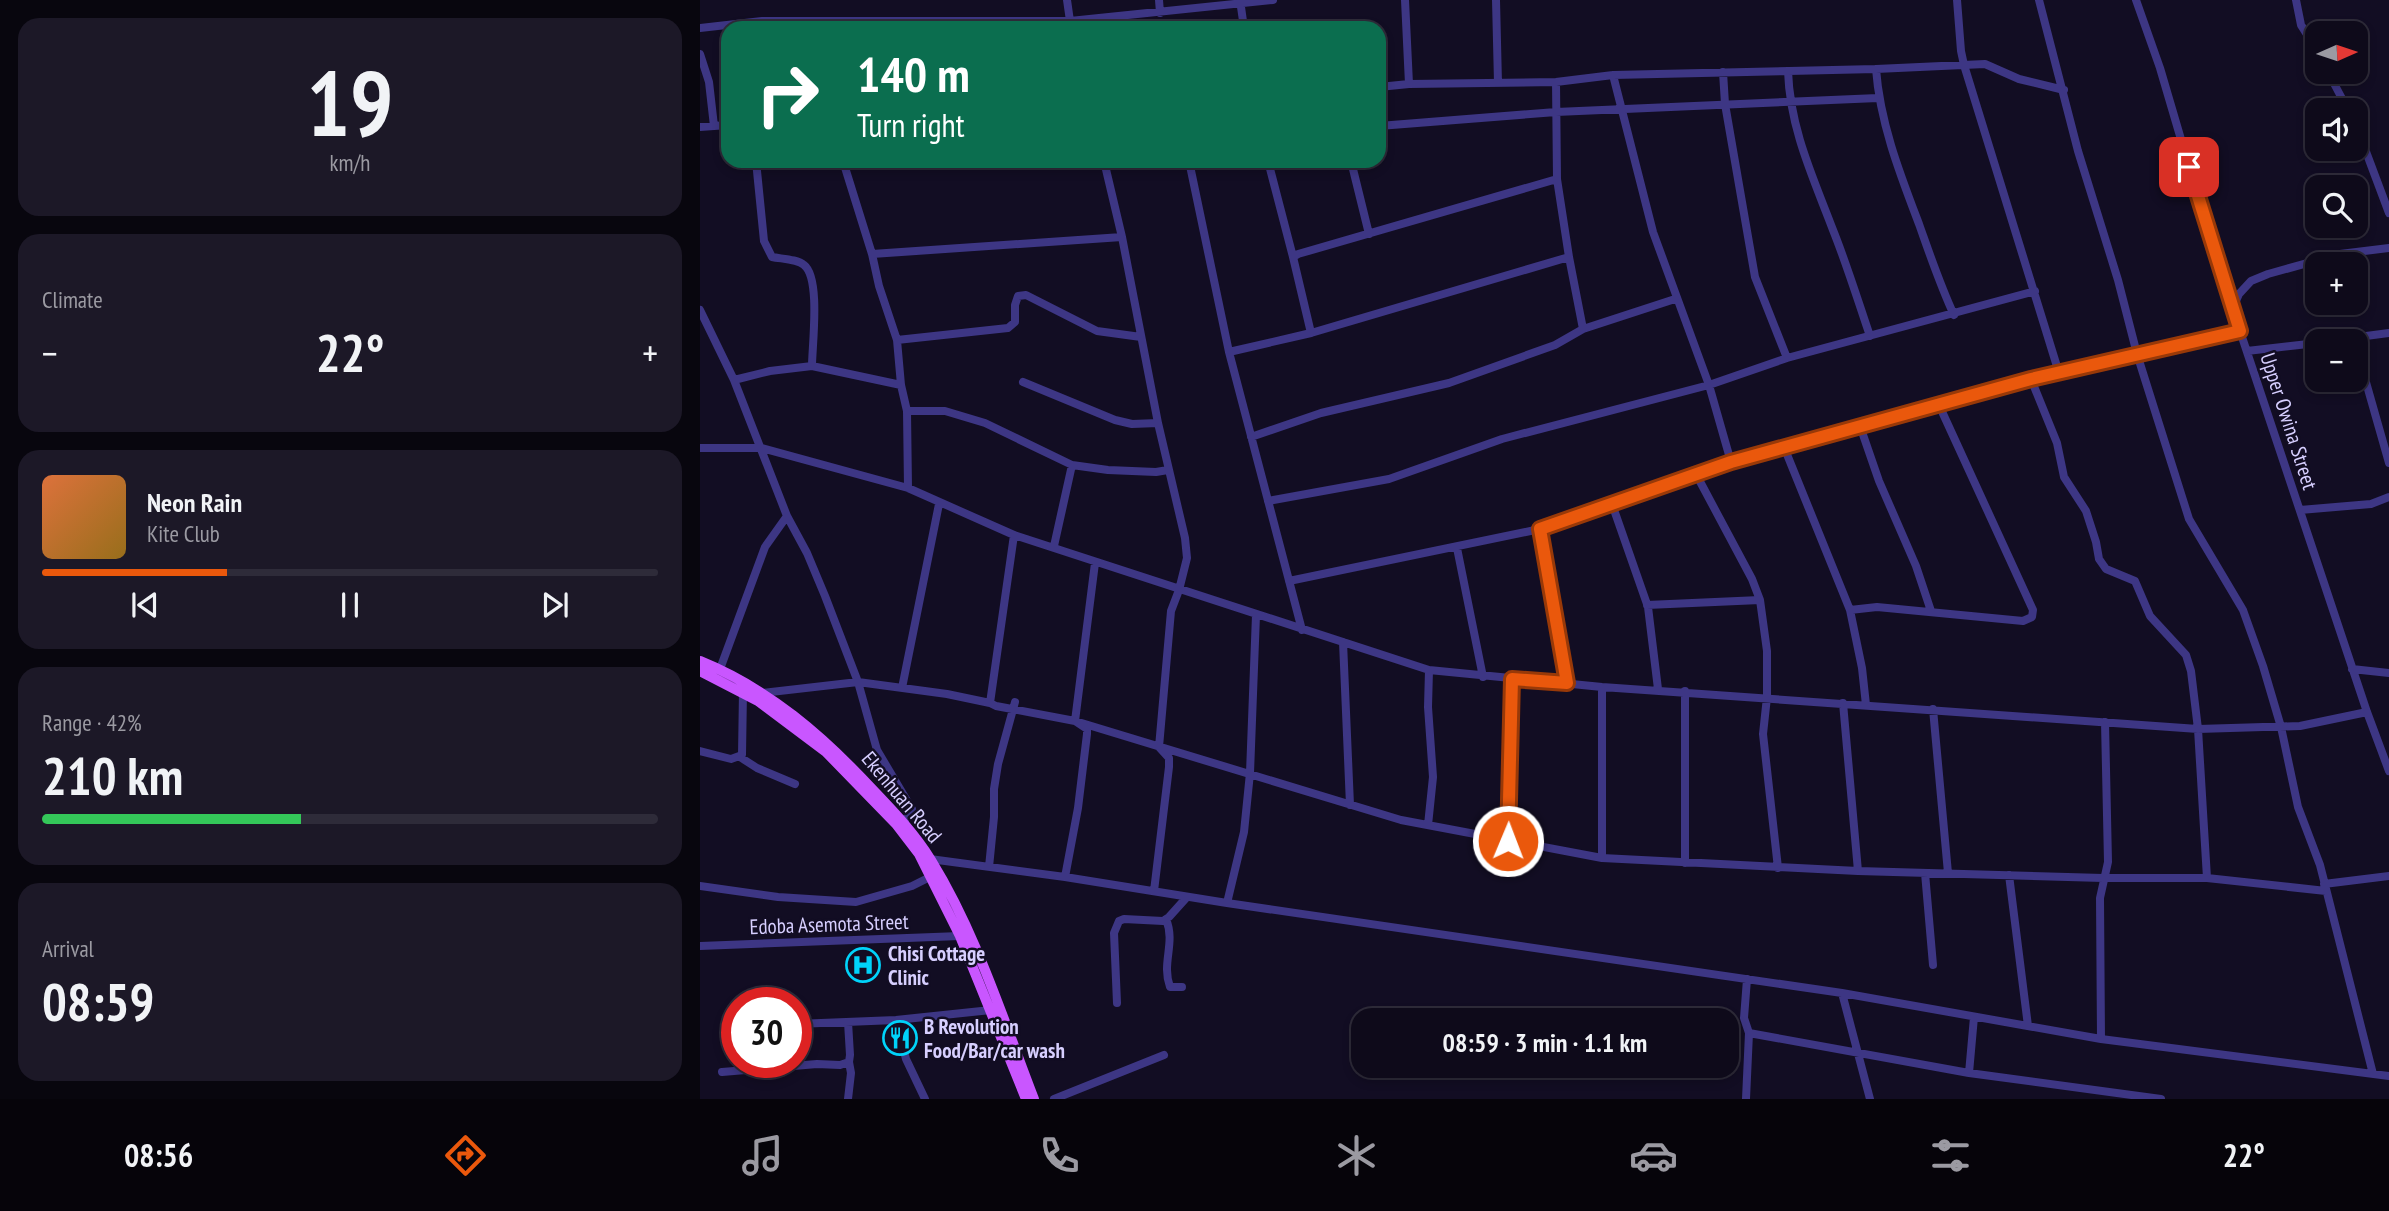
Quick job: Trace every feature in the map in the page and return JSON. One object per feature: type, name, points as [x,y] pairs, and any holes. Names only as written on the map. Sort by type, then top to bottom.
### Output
[{"type":"main road","name":"Ekenhuan Road","points":[[700,661],[720,669],[786,709],[832,747],[904,822],[930,859],[968,933],[1034,1099]]},
{"type":"main road","name":"Ekenhuan Road","points":[[700,671],[743,691],[781,716],[835,760],[896,824],[919,854],[960,936],[1026,1099]]},
{"type":"street","points":[[1067,0],[1070,21]]},
{"type":"street","points":[[1159,0],[1160,13]]},
{"type":"street","points":[[1100,21],[1273,0]]},
{"type":"street","points":[[1405,0],[1409,84]]},
{"type":"street","points":[[1496,0],[1498,83]]},
{"type":"street","points":[[1957,0],[1964,65],[2059,373]]},
{"type":"street","points":[[2039,0],[2078,151],[2118,280],[2137,354],[2189,519],[2243,610],[2281,726],[2298,807],[2325,888],[2373,1074]]},
{"type":"street","name":"Upper Owina Street","points":[[2136,0],[2160,68],[2240,331],[2389,771]]},
{"type":"street","points":[[2295,0],[2305,31]]},
{"type":"street","points":[[1240,2],[1243,21]]},
{"type":"street","points":[[700,28],[721,26]]},
{"type":"street","points":[[700,54],[709,82],[714,126]]},
{"type":"street","points":[[1386,86],[1556,82],[1613,75],[1986,64],[2019,79],[2064,90]]},
{"type":"street","points":[[1877,69],[1878,98],[1895,160],[1938,280],[1954,315]]},
{"type":"street","points":[[1788,71],[1789,101],[1800,146],[1835,233],[1870,336]]},
{"type":"street","points":[[1723,72],[1725,104],[1755,277],[1787,358]]},
{"type":"street","points":[[1613,75],[1653,232],[1675,299],[1709,385],[1731,462]]},
{"type":"street","points":[[1556,82],[1558,179],[1583,329]]},
{"type":"street","points":[[1386,125],[1556,112],[1878,98]]},
{"type":"street","points":[[700,127],[721,126]]},
{"type":"street","points":[[2368,157],[2389,213]]},
{"type":"street","points":[[757,168],[764,241],[772,257],[803,263],[809,270],[814,287],[812,366]]},
{"type":"street","points":[[846,168],[872,254],[878,286],[897,340],[901,386],[907,411],[908,488]]},
{"type":"street","points":[[1106,168],[1168,470],[1185,538],[1187,558],[1171,611],[1159,747],[1169,758],[1169,767],[1154,891]]},
{"type":"street","points":[[1190,168],[1229,352],[1302,630]]},
{"type":"street","points":[[1270,168],[1311,333]]},
{"type":"street","points":[[1354,168],[1369,234]]},
{"type":"street","points":[[1293,257],[1558,179]]},
{"type":"street","points":[[872,254],[1122,237]]},
{"type":"street","points":[[2233,309],[2239,294],[2252,281],[2340,254],[2389,248]]},
{"type":"street","points":[[1229,352],[1311,333],[1569,257]]},
{"type":"street","points":[[1268,500],[1389,479],[1502,439],[1709,385],[1787,358],[2035,292]]},
{"type":"street","points":[[897,340],[1008,328],[1015,322],[1014,304],[1018,296],[1026,295],[1097,331],[1140,337]]},
{"type":"street","points":[[1251,437],[1321,413],[1449,383],[1555,345],[1583,329],[1675,299]]},
{"type":"street","points":[[700,310],[734,380],[787,516],[807,553],[825,596],[858,682],[877,750],[912,809],[904,822]]},
{"type":"street","points":[[1289,581],[1540,529],[1731,462],[1784,447],[2031,379],[2240,331]]},
{"type":"street","points":[[2368,338],[2389,333]]},
{"type":"street","points":[[2247,351],[2305,344]]},
{"type":"street","points":[[734,380],[770,371],[812,366],[901,386]]},
{"type":"street","points":[[2031,379],[2057,443],[2064,477],[2086,511],[2099,559],[2106,569],[2135,581],[2150,616],[2186,656],[2191,671],[2198,729],[2207,878]]},
{"type":"street","points":[[1023,382],[1115,420],[1132,424],[1158,423]]},
{"type":"street","points":[[2368,390],[2389,463]]},
{"type":"street","points":[[1850,610],[1877,607],[2023,621],[2032,617],[2033,610],[1940,405]]},
{"type":"street","points":[[907,411],[944,411],[985,423],[1072,465],[1120,470],[1168,470]]},
{"type":"street","points":[[1860,426],[1879,481],[1916,565],[1931,611]]},
{"type":"street","points":[[700,447],[762,448],[908,488],[1014,535],[1429,670],[1602,687],[2198,729],[2300,726],[2367,712]]},
{"type":"street","points":[[1784,447],[1850,610],[1863,668],[1866,705]]},
{"type":"street","points":[[1054,546],[1072,465]]},
{"type":"street","points":[[1696,474],[1752,579],[1760,600],[1767,651],[1767,697],[1763,734],[1778,868]]},
{"type":"street","points":[[2300,510],[2371,504],[2389,497]]},
{"type":"street","points":[[902,688],[939,504]]},
{"type":"street","points":[[1612,504],[1647,605],[1658,689]]},
{"type":"street","points":[[720,669],[765,547],[787,516]]},
{"type":"street","points":[[1540,529],[1567,683]]},
{"type":"street","points":[[990,703],[1014,535]]},
{"type":"street","points":[[1457,548],[1483,677]]},
{"type":"street","points":[[1075,721],[1095,563]]},
{"type":"street","points":[[1647,605],[1760,600]]},
{"type":"street","points":[[1227,903],[1244,832],[1250,773],[1256,615]]},
{"type":"street","points":[[1343,642],[1350,805]]},
{"type":"street","points":[[2353,669],[2389,673]]},
{"type":"street","points":[[1428,825],[1433,777],[1428,707],[1429,670]]},
{"type":"street","points":[[1508,841],[1512,679]]},
{"type":"street","points":[[762,693],[858,682],[947,694],[1075,721],[1401,820],[1602,858],[1858,871],[2207,878],[2325,888],[2389,876]]},
{"type":"street","points":[[1602,687],[1602,858]]},
{"type":"street","points":[[740,757],[743,691]]},
{"type":"street","points":[[1685,691],[1685,863]]},
{"type":"street","points":[[989,867],[995,817],[994,789],[1015,702]]},
{"type":"street","points":[[1843,703],[1858,871]]},
{"type":"street","points":[[1933,709],[1948,873]]},
{"type":"street","points":[[1065,877],[1078,808],[1087,734],[1087,729],[1075,721]]},
{"type":"street","points":[[2101,1038],[2100,898],[2108,862],[2105,722]]},
{"type":"street","points":[[700,751],[731,759],[740,757],[757,768],[795,784]]},
{"type":"street","points":[[930,859],[1842,993],[2101,1038],[2389,1076]]},
{"type":"street","points":[[1925,873],[1933,965]]},
{"type":"street","points":[[2009,875],[2028,1026]]},
{"type":"street","points":[[700,886],[778,897],[856,902],[912,886],[932,876]]},
{"type":"street","points":[[1117,1003],[1114,933],[1119,921],[1166,919],[1187,897]]},
{"type":"street","points":[[1166,919],[1171,937],[1165,969],[1168,983],[1170,987],[1182,987]]},
{"type":"street","name":"Edoba Asemota Street","points":[[700,946],[960,936]]},
{"type":"street","points":[[1746,1099],[1749,1033],[1744,1018],[1747,979]]},
{"type":"street","points":[[1842,993],[1870,1099]]},
{"type":"street","points":[[812,1023],[896,1020],[991,1010]]},
{"type":"street","points":[[1969,1073],[1974,1017]]},
{"type":"street","points":[[896,1020],[906,1059],[925,1099]]},
{"type":"street","points":[[848,1022],[851,1073],[849,1099]]},
{"type":"street","points":[[1749,1033],[1969,1073],[2161,1099]]},
{"type":"street","points":[[1054,1099],[1164,1055]]},
{"type":"street","points":[[812,1064],[840,1065],[849,1062]]},
{"type":"place","name":"Chisi Cottage Clinic","points":[[863,965]]},
{"type":"place","name":"B Revolution Food/Bar/car wash","points":[[900,1038]]},
{"type":"route","points":[[1508,841],[1512,679],[1567,683],[1540,529],[1731,462],[2031,379],[2240,331],[2189,167]]}]
